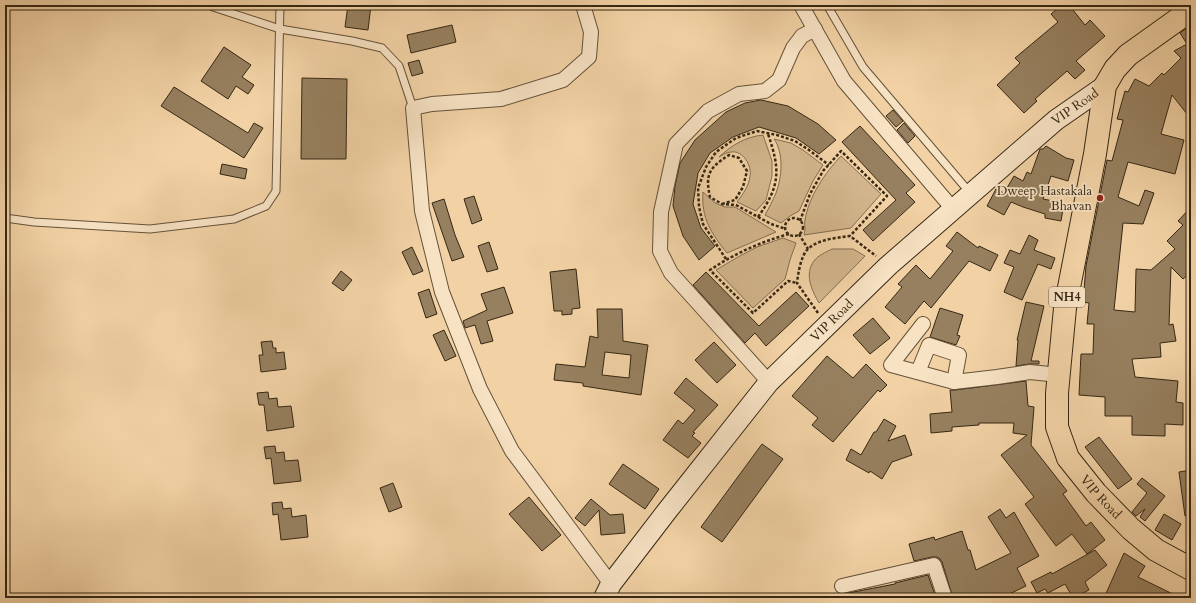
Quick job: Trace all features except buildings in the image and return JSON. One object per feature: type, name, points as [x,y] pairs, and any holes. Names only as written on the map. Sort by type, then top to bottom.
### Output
[{"type":"highway","name":"VIP Road","points":[[1191,10],[1128,54],[1115,69],[1105,86],[1095,154],[1065,308],[1059,375],[1057,427],[1068,458],[1096,493],[1131,530],[1156,550],[1191,568]]},
{"type":"main road","name":"VIP Road","points":[[607,591],[667,511],[769,382],[888,266],[1056,120],[1105,86]]},
{"type":"street","points":[[583,5],[591,32],[588,57],[562,80],[501,99],[432,104],[413,108],[422,211],[442,292],[480,389],[512,451],[607,591]]},
{"type":"street","points":[[801,5],[844,81],[953,209]]},
{"type":"street","points":[[769,382],[671,273],[660,251],[661,212],[676,144],[708,111],[739,94],[765,91],[779,80],[793,48],[802,36],[815,29]]},
{"type":"street","points":[[923,324],[891,365],[954,382],[997,378],[1030,372],[1059,375]]},
{"type":"street","points":[[918,372],[929,345],[959,355],[954,382]]},
{"type":"street","points":[[842,586],[934,565],[946,598]]},
{"type":"lane","points":[[5,218],[34,222],[150,229],[234,219],[266,206],[276,192],[280,5]]},
{"type":"lane","points":[[827,5],[863,67],[971,194]]},
{"type":"lane","points":[[213,7],[280,29],[352,41],[382,48],[399,66],[413,108]]},
{"type":"path","points":[[726,259],[702,224],[699,207],[698,188],[706,167],[716,152],[736,138],[757,131],[795,141],[829,165]]},
{"type":"path","points":[[758,217],[774,191],[777,171],[775,153],[768,134]]},
{"type":"path","points":[[800,221],[810,194],[823,171],[841,151],[888,196],[850,236],[825,240],[808,249],[800,265],[797,283],[826,325]]},
{"type":"path","points":[[722,204],[735,200],[744,187],[747,172],[739,158],[729,155],[718,162],[711,171],[707,182],[710,197],[722,204],[736,205],[771,224],[786,229]]},
{"type":"path","points":[[789,234],[786,229],[786,224],[795,218],[800,221],[803,226],[800,234],[794,236],[789,234],[760,243],[726,259],[710,270],[753,313],[788,282],[797,283]]},
{"type":"path","points":[[800,234],[808,249]]},
{"type":"path","points":[[850,236],[888,266]]},
{"type":"shaded area","points":[[763,135],[772,161],[772,176],[766,200],[756,211],[737,202],[745,190],[749,180],[750,168],[746,160],[743,156],[735,152],[728,152],[719,157],[739,142]]},
{"type":"shaded area","points":[[774,139],[791,143],[823,165],[813,181],[799,211],[781,223],[765,215],[776,193],[781,173],[781,158]]},
{"type":"shaded area","points":[[841,156],[881,194],[851,228],[804,235],[805,220],[810,202],[818,185]]},
{"type":"shaded area","points":[[703,192],[715,203],[725,207],[735,207],[776,232],[727,253],[716,239],[708,225],[705,217]]},
{"type":"shaded area","points":[[783,238],[796,243],[785,279],[753,308],[716,270],[757,247]]},
{"type":"shaded area","points":[[832,249],[853,249],[865,256],[819,303],[810,282],[809,277],[811,266],[815,259]]},
{"type":"place","name":"Dweep Hastakala Bhavan","points":[[1100,198]]}]
